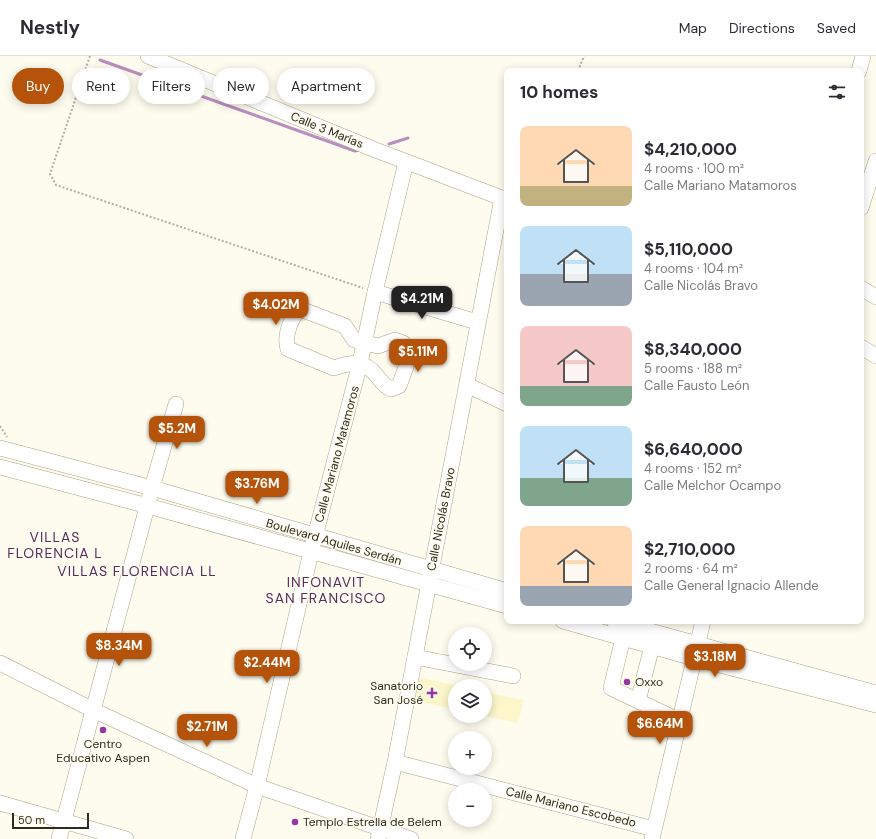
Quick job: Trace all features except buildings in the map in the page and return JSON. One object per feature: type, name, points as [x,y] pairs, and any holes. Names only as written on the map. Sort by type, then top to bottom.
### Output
[{"type":"street","name":"Calle 3 Marías","points":[[148,56],[406,162],[504,199]]},
{"type":"street","points":[[860,68],[863,56]]},
{"type":"street","points":[[867,203],[876,161]]},
{"type":"street","name":"Calle Mariano Matamoros","points":[[243,839],[257,786],[311,552],[360,363],[375,292],[406,162]]},
{"type":"street","name":"Calle Nicolás Bravo","points":[[379,834],[395,762],[467,385],[477,322],[504,199]]},
{"type":"street","points":[[864,290],[876,297]]},
{"type":"street","points":[[375,292],[477,322]]},
{"type":"street","points":[[303,310],[345,326],[354,340],[364,343],[378,346],[395,340],[403,343],[408,348],[406,367],[399,386],[391,389],[383,386],[376,375],[360,363],[349,363],[334,368],[288,349],[285,342],[292,319],[297,311],[303,310]]},
{"type":"street","points":[[864,349],[876,356]]},
{"type":"street","points":[[467,385],[504,403]]},
{"type":"street","points":[[59,839],[152,488],[176,404]]},
{"type":"street","name":"Boulevard Aquiles Serdán","points":[[0,448],[152,488],[315,536],[504,605]]},
{"type":"street","name":"Boulevard Aquiles Serdán","points":[[0,467],[148,506],[311,552],[430,577],[504,590]]},
{"type":"street","points":[[574,624],[652,646],[696,651],[876,693]]},
{"type":"street","points":[[622,624],[696,651],[876,706]]},
{"type":"street","points":[[653,834],[702,624]]},
{"type":"street","points":[[623,638],[611,688],[680,721]]},
{"type":"street","points":[[638,701],[652,646]]},
{"type":"street","points":[[415,657],[513,676]]},
{"type":"street","points":[[0,663],[93,710],[257,786],[379,834],[411,839]]},
{"type":"street","name":"Calle Mariano Escobedo","points":[[395,762],[653,834]]},
{"type":"street","points":[[0,803],[126,839]]},
{"type":"path","points":[[90,56],[50,174],[56,185],[375,292]]},
{"type":"path","points":[[579,68],[584,56]]},
{"type":"shaded area","name":"Sanatorio San José","points":[[413,676],[448,684],[448,708],[408,700]]},
{"type":"shaded area","points":[[492,693],[524,700],[518,723],[492,717]]},
{"type":"waterway","points":[[100,60],[355,151],[360,150]]},
{"type":"waterway","points":[[389,144],[408,138]]},
{"type":"place","name":"Oxxo","points":[[627,682]]},
{"type":"place","name":"Sanatorio San José","points":[[432,693]]},
{"type":"place","name":"Centro Educativo Aspen","points":[[103,730]]},
{"type":"place","name":"Templo Estrella de Belem","points":[[295,822]]},
{"type":"district","name":"VILLAS FLORENCIA L","points":[[55,546]]},
{"type":"district","name":"VILLAS FLORENCIA LL","points":[[137,571]]},
{"type":"district","name":"INFONAVIT SAN FRANCISCO","points":[[326,590]]}]
